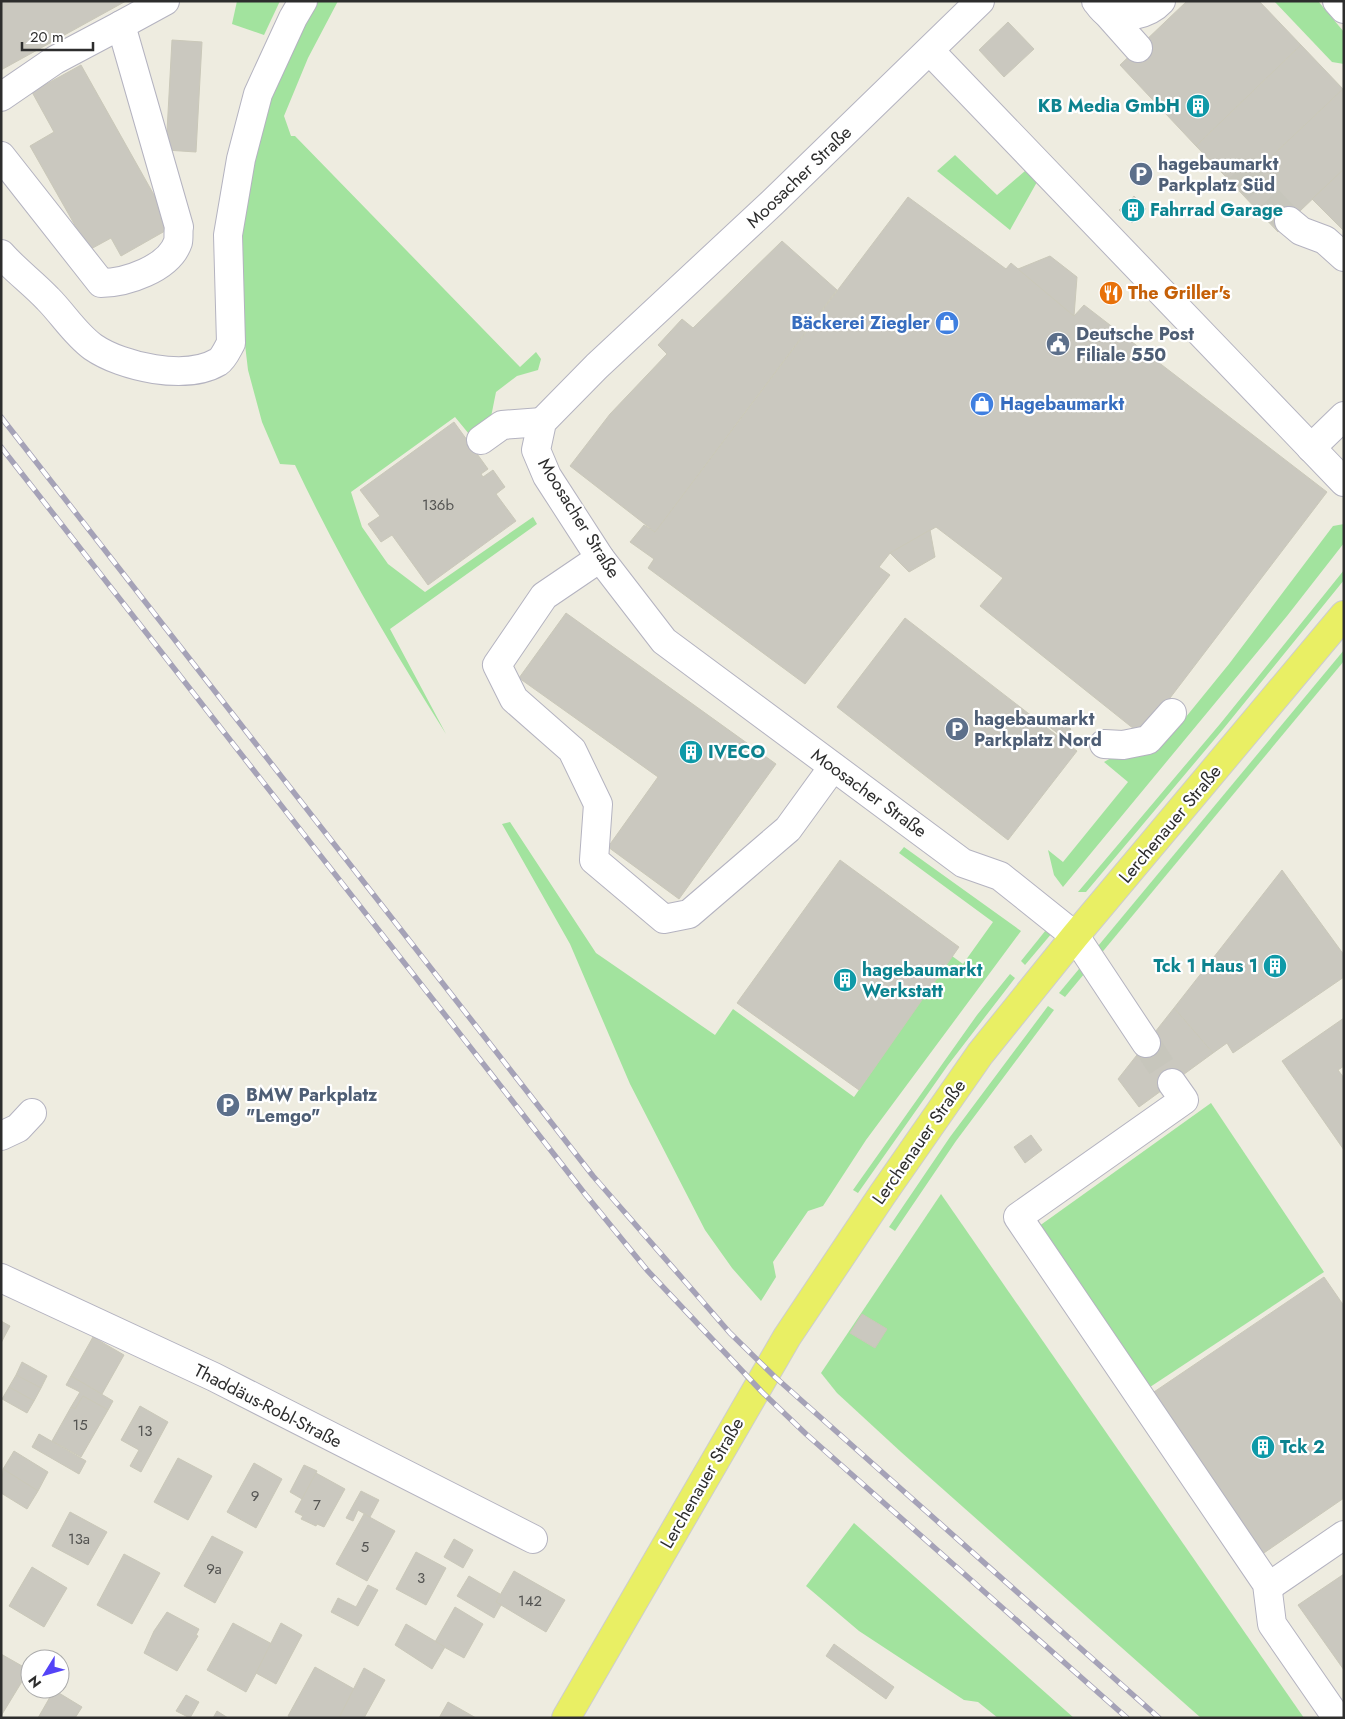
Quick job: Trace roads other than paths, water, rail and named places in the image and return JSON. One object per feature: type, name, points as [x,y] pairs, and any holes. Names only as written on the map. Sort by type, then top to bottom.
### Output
[{"type":"main road","name":"Lerchenauer Straße","points":[[566,1718],[787,1337],[882,1195],[980,1054],[1075,936],[1344,615]]},
{"type":"street","points":[[1,97],[55,60],[165,1]]},
{"type":"street","points":[[1,254],[93,347],[112,357],[158,371],[178,372],[207,365],[224,356],[231,343],[228,235],[241,159],[258,94],[293,18],[303,1]]},
{"type":"street","name":"Moosacher Straße","points":[[980,1],[930,51],[597,366],[542,422],[536,450],[548,476],[600,558],[664,641],[963,863],[1000,876],[1075,936],[1146,1044]]},
{"type":"street","points":[[1101,7],[1131,16],[1154,8],[1161,1]]},
{"type":"street","points":[[1337,1],[1344,9]]},
{"type":"street","points":[[1101,7],[1138,48]]},
{"type":"street","points":[[1,156],[101,283],[117,283],[144,274],[169,257],[178,243],[179,226],[121,25]]},
{"type":"street","points":[[930,51],[1344,482]]},
{"type":"street","points":[[1289,221],[1301,231],[1325,240],[1344,257]]},
{"type":"street","points":[[1311,448],[1344,416]]},
{"type":"street","points":[[481,440],[502,425],[542,422]]},
{"type":"street","points":[[600,558],[544,596],[497,665],[514,699],[572,750],[598,804],[594,860],[664,919],[689,914],[788,829],[833,767]]},
{"type":"street","points":[[1104,744],[1123,745],[1148,740],[1172,713]]},
{"type":"street","points":[[1172,1083],[1184,1100],[1018,1217],[1268,1587],[1272,1624],[1337,1718]]},
{"type":"street","points":[[1,1136],[18,1128],[32,1113]]},
{"type":"street","name":"Thaddäus-Robl-Straße","points":[[1,1278],[214,1377],[532,1539]]},
{"type":"street","points":[[1268,1587],[1344,1535]]},
{"type":"tunnel","points":[[1239,169],[1289,221]]},
{"type":"tunnel","points":[[1146,1043],[1172,1083]]},
{"type":"railway","points":[[1,417],[593,1176],[730,1333],[775,1377],[1159,1718]]},
{"type":"railway","points":[[1,447],[585,1194],[647,1270],[763,1393],[806,1434],[1127,1718]]},
{"type":"place","name":"KB Media GmbH","points":[[1198,106]]},
{"type":"place","name":"hagebaumarkt Parkplatz Süd","points":[[1141,174]]},
{"type":"place","name":"Fahrrad Garage","points":[[1133,210]]},
{"type":"place","name":"The Griller's","points":[[1111,293]]},
{"type":"place","name":"Bäckerei Ziegler","points":[[947,323]]},
{"type":"place","name":"Deutsche Post Filiale 550","points":[[1058,344]]},
{"type":"place","name":"Hagebaumarkt","points":[[982,404]]},
{"type":"place","name":"hagebaumarkt Parkplatz Nord","points":[[957,729]]},
{"type":"place","name":"IVECO","points":[[691,752]]},
{"type":"place","name":"Tck 1 Haus 1","points":[[1275,966]]},
{"type":"place","name":"hagebaumarkt Werkstatt","points":[[845,980]]},
{"type":"place","name":"BMW Parkplatz \"Lemgo\"","points":[[228,1105]]},
{"type":"place","name":"Tck 2","points":[[1263,1447]]}]
